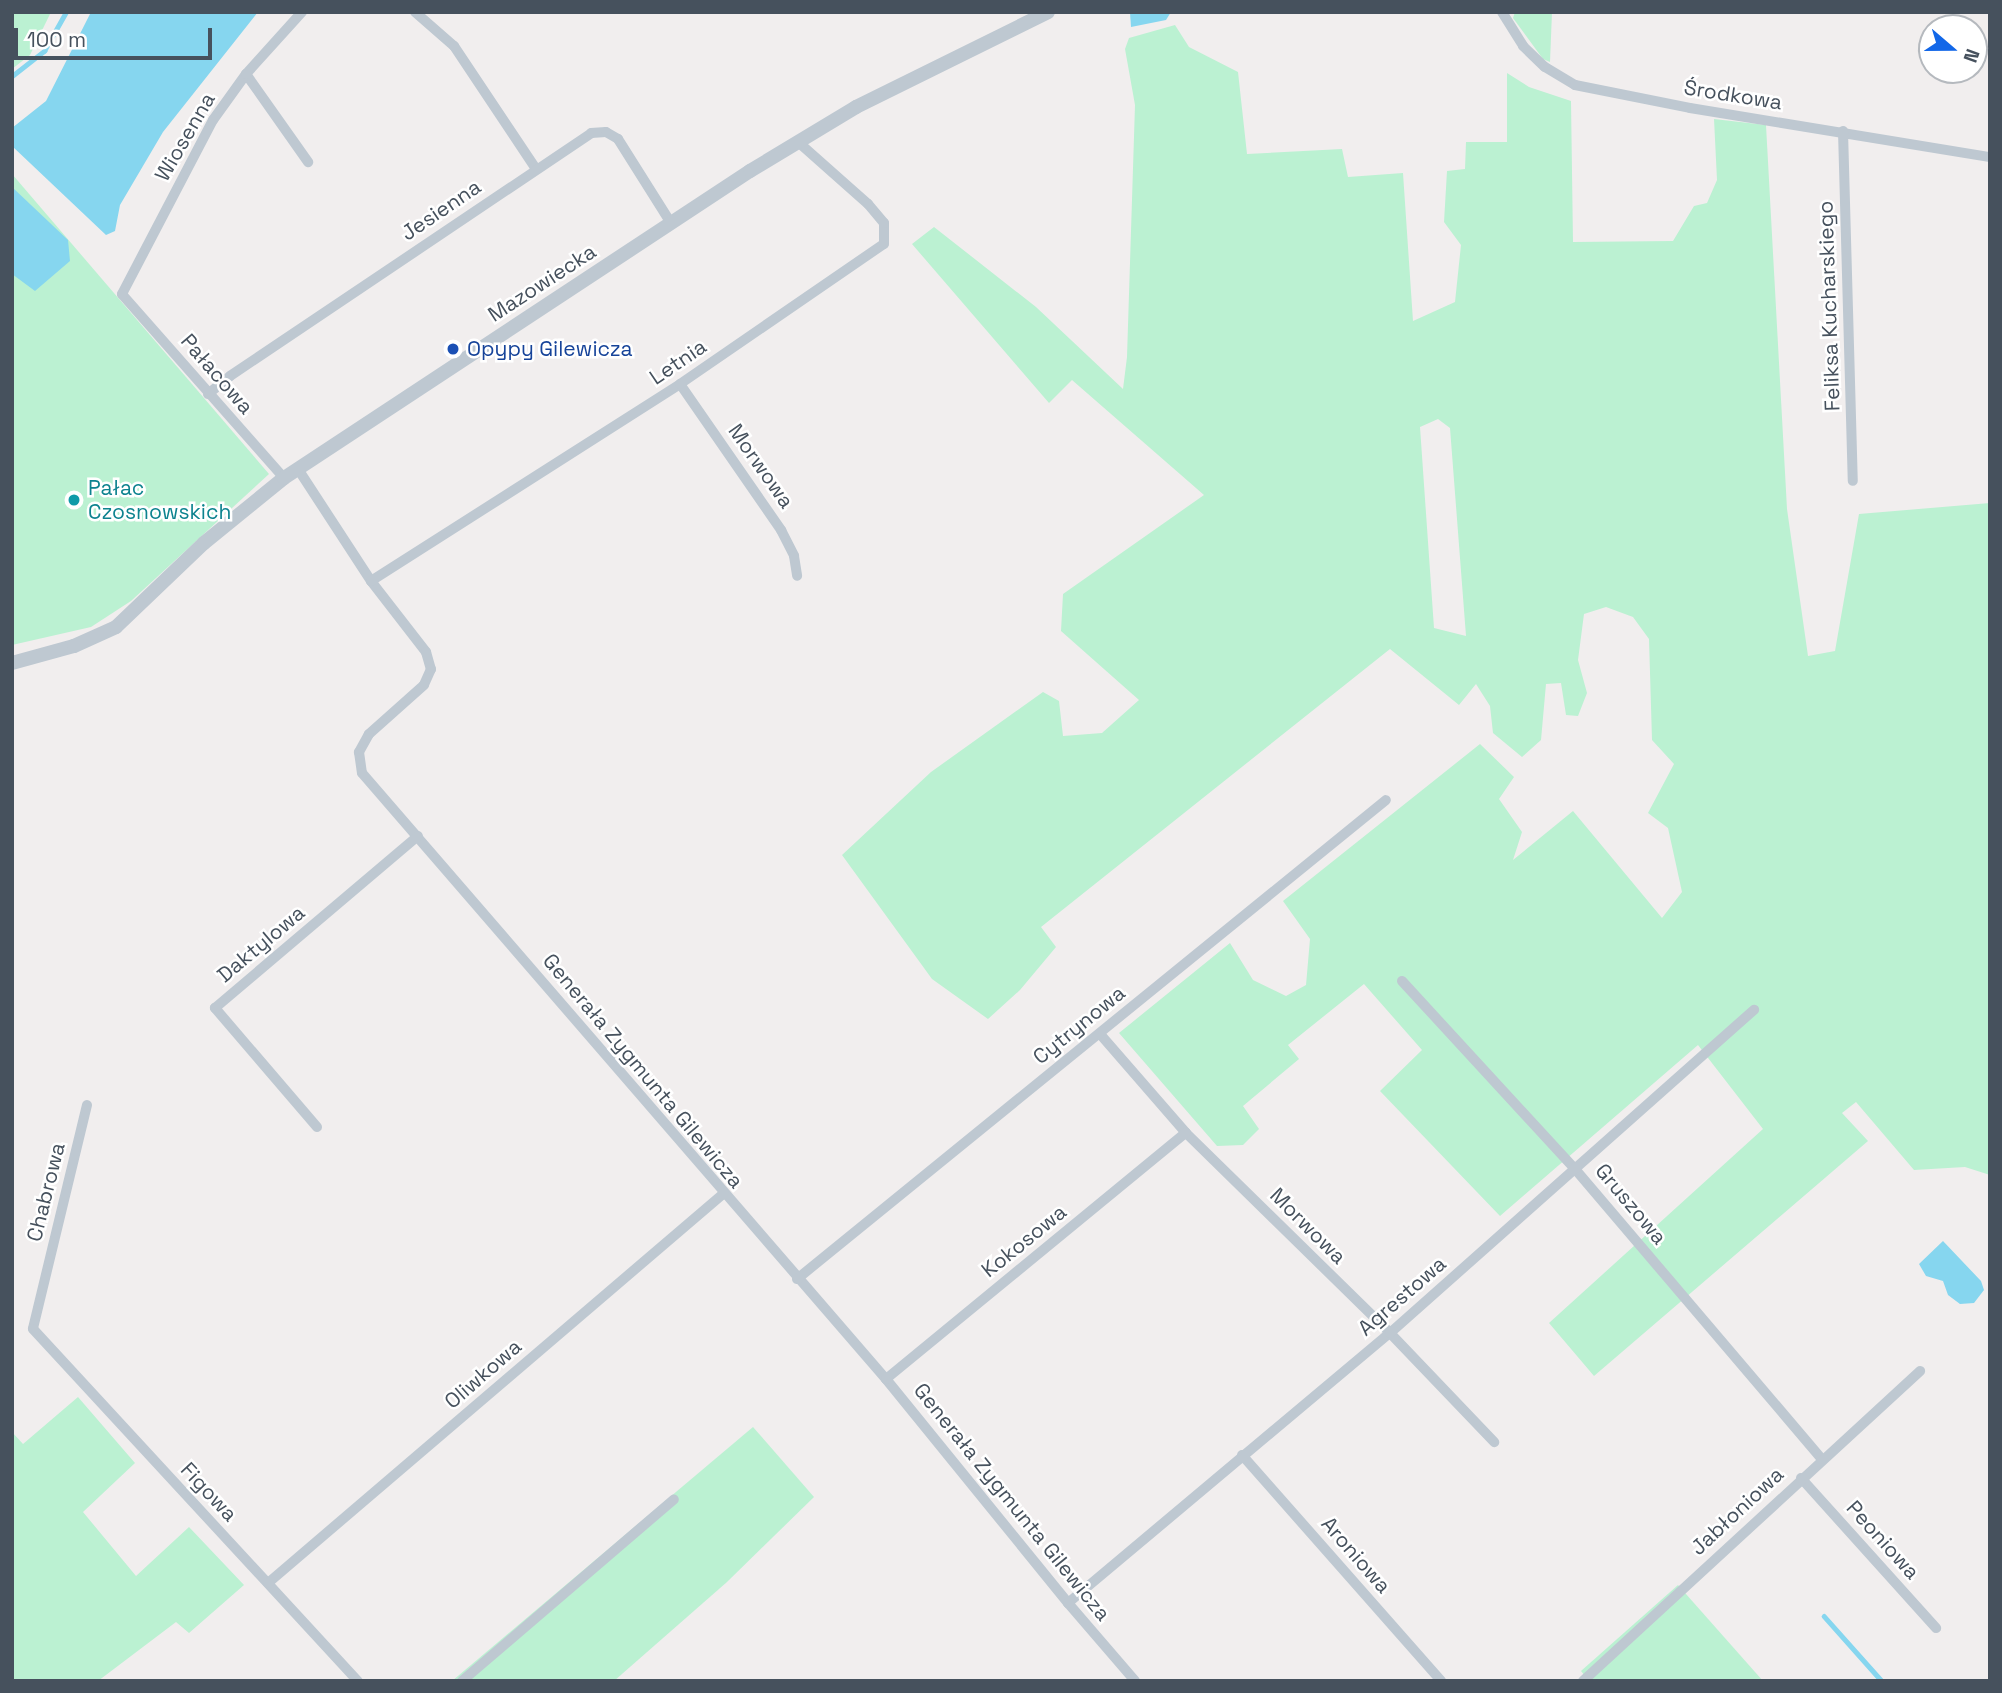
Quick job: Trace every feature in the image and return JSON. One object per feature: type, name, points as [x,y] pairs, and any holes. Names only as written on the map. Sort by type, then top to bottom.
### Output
[{"type":"street","name":"Wiosenna","points":[[122,294],[213,120],[246,74],[302,12]]},
{"type":"street","points":[[415,12],[454,46],[536,169]]},
{"type":"street","name":"Mazowiecka","points":[[12,663],[82,643],[116,627],[227,523],[284,478],[797,141],[878,95],[1048,12]]},
{"type":"street","name":"Środkowa","points":[[1502,12],[1522,46],[1545,67],[1574,85],[1690,108],[1990,157]]},
{"type":"street","points":[[246,74],[308,162]]},
{"type":"street","name":"Feliksa Kucharskiego","points":[[1843,131],[1853,481]]},
{"type":"street","name":"Jesienna","points":[[208,394],[230,376],[591,133],[606,132],[618,139],[671,223]]},
{"type":"street","name":"Letnia","points":[[371,581],[680,384],[884,244],[884,223],[868,204],[797,141]]},
{"type":"street","name":"Pałacowa","points":[[122,294],[284,478]]},
{"type":"street","name":"Morwowa","points":[[680,384],[782,530],[794,555],[797,576]]},
{"type":"street","name":"Generała Zygmunta Gilewicza","points":[[298,469],[371,581],[426,652],[431,669],[424,685],[369,734],[359,752],[362,773],[723,1194],[886,1379],[1135,1681]]},
{"type":"street","name":"Cytrynowa","points":[[797,1279],[1386,800]]},
{"type":"street","name":"Daktylowa","points":[[317,1127],[215,1008],[418,836]]},
{"type":"street","name":"Gruszowa","points":[[1402,981],[1576,1169],[1822,1459]]},
{"type":"street","name":"Agrestowa","points":[[1068,1603],[1390,1333],[1754,1010]]},
{"type":"street","name":"Morwowa","points":[[1100,1034],[1186,1133],[1390,1333],[1494,1442]]},
{"type":"street","name":"Chabrowa","points":[[33,1329],[87,1105]]},
{"type":"street","name":"Kokosowa","points":[[886,1379],[1186,1133]]},
{"type":"street","name":"Oliwkowa","points":[[268,1583],[723,1194]]},
{"type":"street","name":"Figowa","points":[[33,1329],[358,1681]]},
{"type":"street","name":"Jabłoniowa","points":[[1583,1681],[1920,1371]]},
{"type":"street","name":"Aroniowa","points":[[1242,1455],[1441,1681]]},
{"type":"street","name":"Peoniowa","points":[[1801,1478],[1936,1629]]},
{"type":"street","points":[[461,1681],[674,1499]]},
{"type":"green space","points":[[12,12],[51,12],[30,55],[12,69]]},
{"type":"green space","points":[[1515,12],[1552,12],[1550,62],[1543,59],[1513,18]]},
{"type":"green space","points":[[1175,25],[1189,47],[1238,72],[1247,154],[1342,149],[1348,177],[1403,173],[1413,321],[1455,302],[1461,245],[1444,222],[1447,171],[1465,169],[1466,142],[1507,142],[1507,73],[1529,87],[1571,101],[1573,242],[1673,241],[1694,206],[1707,203],[1717,180],[1714,119],[1766,125],[1787,509],[1808,656],[1835,651],[1859,514],[1990,503],[1990,1175],[1965,1167],[1914,1170],[1856,1102],[1842,1113],[1868,1141],[1594,1376],[1549,1323],[1763,1129],[1698,1045],[1500,1216],[1380,1091],[1422,1050],[1364,984],[1288,1045],[1299,1059],[1243,1106],[1259,1129],[1243,1145],[1217,1146],[1119,1033],[1230,943],[1253,980],[1286,996],[1306,985],[1310,939],[1283,901],[1480,744],[1514,777],[1499,799],[1522,832],[1513,860],[1573,811],[1662,918],[1682,892],[1668,828],[1648,813],[1674,764],[1652,740],[1649,639],[1633,617],[1606,607],[1584,614],[1578,660],[1587,693],[1578,716],[1566,715],[1561,683],[1546,684],[1541,740],[1522,757],[1493,733],[1490,706],[1476,684],[1459,705],[1390,649],[1041,927],[1056,947],[1020,990],[988,1019],[932,979],[842,855],[931,772],[1043,692],[1059,701],[1063,736],[1102,733],[1139,700],[1061,631],[1063,594],[1204,495],[1072,380],[1049,403],[912,244],[934,227],[1036,307],[1123,389],[1127,357],[1135,105],[1125,49],[1129,38]],"holes":[[[1438,419],[1450,428],[1466,636],[1434,628],[1420,427]]]},
{"type":"green space","points":[[12,174],[269,474],[131,601],[91,627],[12,645]]},
{"type":"green space","points":[[78,1397],[135,1463],[83,1512],[136,1576],[189,1527],[244,1585],[189,1633],[176,1622],[98,1681],[12,1681],[12,1432],[23,1444]]},
{"type":"green space","points":[[753,1427],[814,1497],[727,1582],[614,1681],[452,1681]]},
{"type":"green space","points":[[1678,1585],[1763,1681],[1589,1681],[1581,1671]]},
{"type":"water","points":[[91,12],[258,12],[163,132],[120,205],[115,231],[106,235],[12,146],[12,128],[46,101]]},
{"type":"water","points":[[1130,12],[1171,12],[1166,20],[1131,27]]},
{"type":"water","points":[[12,187],[68,240],[70,261],[35,291],[12,274]]},
{"type":"water","points":[[1943,1241],[1981,1281],[1984,1290],[1974,1303],[1960,1304],[1948,1295],[1943,1281],[1926,1276],[1919,1264]]},
{"type":"waterway","points":[[12,76],[44,51],[66,12]]},
{"type":"waterway","points":[[1824,1616],[1882,1681]]},
{"type":"place","name":"Opypy Gilewicza","points":[[453,349]]},
{"type":"place","name":"Pałac Czosnowskich","points":[[74,500]]}]
